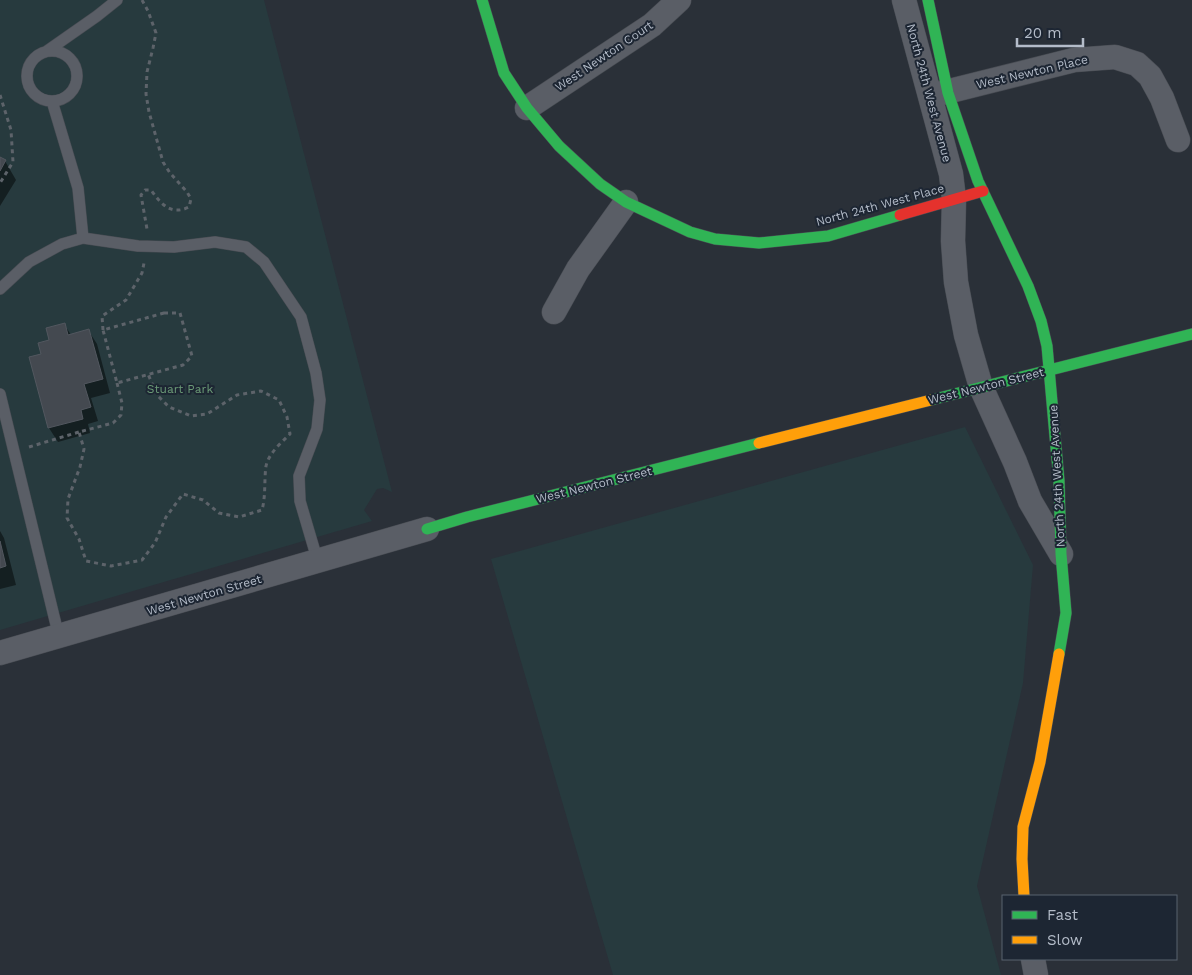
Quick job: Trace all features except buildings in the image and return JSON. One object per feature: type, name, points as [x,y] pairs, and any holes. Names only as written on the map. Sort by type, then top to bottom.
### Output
[{"type":"street","name":"North 24th West Place","points":[[482,0],[504,73],[527,108],[559,146],[580,168],[626,202],[690,232],[715,239],[759,244],[800,240],[828,236],[983,191]]},
{"type":"street","name":"West Newton Court","points":[[527,108],[652,25],[679,0]]},
{"type":"street","name":"North 24th West Avenue","points":[[904,0],[939,94],[1028,286],[1041,321],[1047,346],[1059,481],[1061,554],[1066,613],[1040,762],[1023,827],[1024,895]]},
{"type":"street","name":"North 24th West Avenue","points":[[928,0],[954,199],[953,241],[956,282],[966,335],[981,387],[1015,462],[1030,501],[1061,554]]},
{"type":"street","name":"West Newton Place","points":[[939,94],[1074,60],[1115,56],[1136,64],[1150,76],[1162,98],[1178,140]]},
{"type":"street","points":[[554,312],[578,269],[626,202]]},
{"type":"street","name":"West Newton Street","points":[[0,654],[476,514],[1192,334]]},
{"type":"street","points":[[1032,960],[1036,975]]},
{"type":"lane","points":[[47,51],[63,53],[70,58],[75,65],[77,73],[77,82],[68,96],[52,101],[37,96],[31,90],[27,74],[33,60],[117,0]]},
{"type":"lane","points":[[52,101],[78,188],[83,238]]},
{"type":"lane","points":[[0,289],[29,262],[62,244],[83,238],[147,246],[174,247],[215,242],[246,247],[264,262],[300,317],[316,373],[320,400],[317,429],[299,476],[300,501],[318,562]]},
{"type":"lane","points":[[0,394],[59,637]]},
{"type":"path","points":[[14,451],[113,423],[121,416],[122,403],[102,330],[102,316],[126,300],[142,273],[148,228],[141,196],[145,190],[151,190],[168,209],[181,211],[189,207],[191,199],[187,192],[163,162],[149,112],[146,94],[147,72],[156,33],[142,0]]},
{"type":"path","points":[[0,95],[11,130],[13,162],[0,183]]},
{"type":"path","points":[[102,330],[164,313],[180,313],[192,356],[183,365],[117,383]]},
{"type":"path","points":[[79,432],[84,449],[80,467],[68,499],[68,518],[79,540],[86,561],[111,566],[142,560],[155,543],[166,517],[184,494],[203,500],[219,513],[239,518],[262,510],[265,499],[266,464],[275,449],[290,434],[287,417],[279,400],[261,391],[237,395],[207,414],[190,416],[169,407],[157,395],[148,374]]},
{"type":"green space","name":"Stuart Park","points":[[0,0],[264,0],[392,492],[383,488],[377,489],[364,510],[372,521],[0,630]]},
{"type":"green space","points":[[965,427],[1033,565],[1023,683],[977,886],[1001,975],[613,975],[491,559]]},
{"type":"traffic: fast","points":[[482,0],[504,73],[527,108],[559,146],[600,184],[626,202],[690,232],[715,239],[759,243],[828,236],[900,215]]},
{"type":"traffic: fast","points":[[928,0],[948,93],[978,181],[1028,286],[1041,321],[1047,346],[1059,481],[1061,554],[1066,613],[1059,654]]},
{"type":"traffic: fast","points":[[931,400],[1192,334]]},
{"type":"traffic: fast","points":[[427,529],[467,517],[759,443]]},
{"type":"traffic: slow","points":[[759,443],[931,400]]},
{"type":"traffic: slow","points":[[1024,895],[1023,827],[1040,762],[1059,654]]},
{"type":"traffic: jam","points":[[900,215],[983,191]]}]
